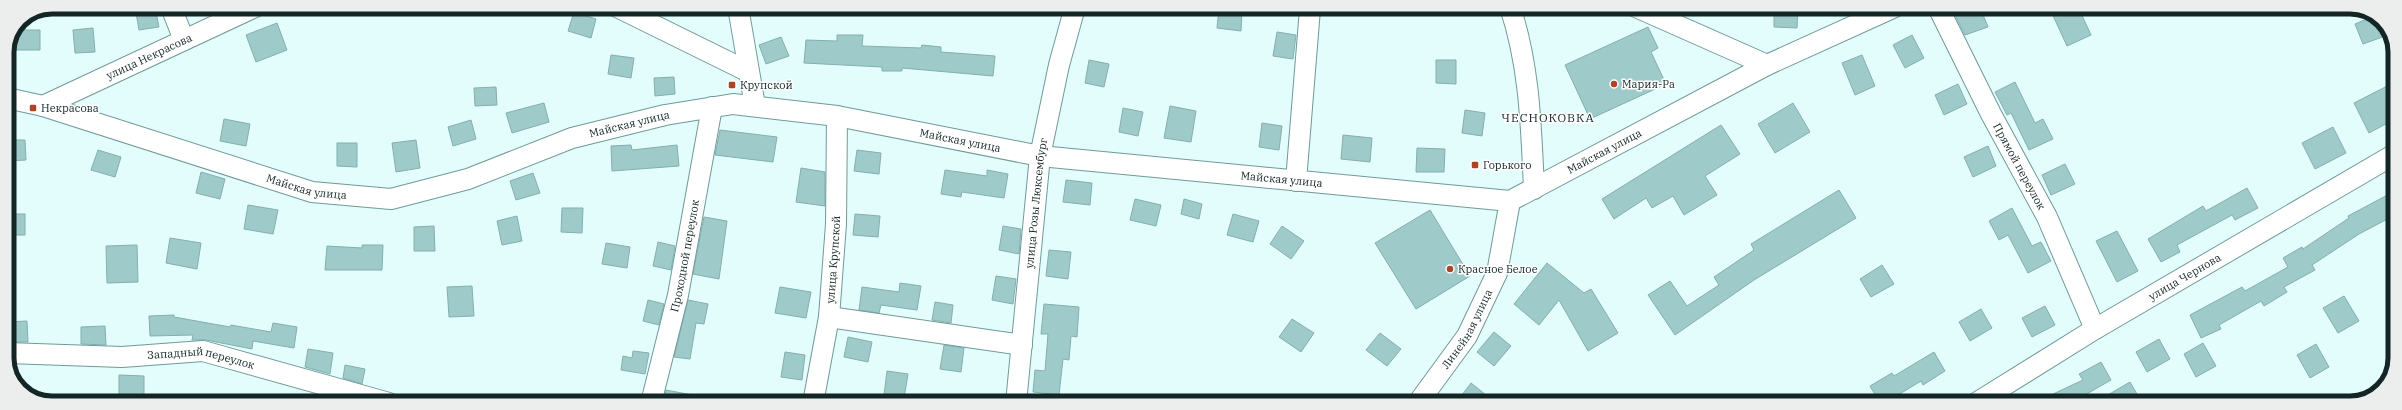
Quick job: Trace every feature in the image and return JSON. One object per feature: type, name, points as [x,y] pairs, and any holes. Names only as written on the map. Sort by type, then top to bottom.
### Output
[{"type":"street","points":[[174,14],[184,40]]},
{"type":"street","name":"улица Некрасова","points":[[43,106],[240,14]]},
{"type":"street","points":[[631,14],[747,71]]},
{"type":"street","points":[[739,14],[747,71],[755,106]]},
{"type":"street","name":"улица Розы Люксембург","points":[[1017,396],[1040,156],[1058,65],[1072,14]]},
{"type":"street","points":[[1296,181],[1310,14]]},
{"type":"street","points":[[1512,14],[1516,25],[1530,96],[1534,189]]},
{"type":"street","points":[[1652,14],[1767,65]]},
{"type":"street","name":"Майская улица","points":[[14,100],[43,106],[312,192],[390,199],[468,179],[572,138],[665,115],[733,104],[837,116],[1040,156],[1510,201],[1767,65],[1880,14]]},
{"type":"street","name":"Прямой переулок","points":[[1941,14],[1991,114],[2046,217],[2095,329]]},
{"type":"street","name":"Проходной переулок","points":[[653,396],[678,295],[712,107]]},
{"type":"street","name":"улица Крупской","points":[[814,396],[829,316],[836,224],[837,116]]},
{"type":"street","name":"улица Чернова","points":[[1987,396],[2095,329],[2388,158]]},
{"type":"street","name":"Линейная улица","points":[[1423,396],[1468,336],[1497,273],[1510,201]]},
{"type":"street","points":[[829,316],[1022,345]]},
{"type":"street","name":"Западный переулок","points":[[14,353],[122,357],[203,352],[363,396]]},
{"type":"building","points":[[136,14],[156,14],[159,27],[139,30]]},
{"type":"building","points":[[573,14],[580,14],[596,19],[591,38],[568,31]]},
{"type":"building","points":[[1218,14],[1242,14],[1241,31],[1217,28]]},
{"type":"building","points":[[1774,14],[1798,14],[1797,28],[1774,27]]},
{"type":"building","points":[[1983,14],[1988,27],[1965,35],[1955,15]]},
{"type":"building","points":[[2052,14],[2081,14],[2091,35],[2067,46]]},
{"type":"building","points":[[2368,19],[2377,25],[2384,36],[2363,44],[2355,24]]},
{"type":"building","points":[[277,23],[287,50],[256,62],[246,35]]},
{"type":"building","points":[[1648,27],[1658,48],[1651,52],[1666,84],[1590,119],[1565,65]]},
{"type":"building","points":[[93,28],[95,52],[75,53],[73,30]]},
{"type":"building","points":[[21,30],[40,30],[40,50],[16,50],[17,40]]},
{"type":"building","points":[[1277,32],[1296,35],[1293,59],[1273,56]]},
{"type":"building","points":[[837,35],[863,35],[862,46],[921,48],[922,45],[941,47],[941,52],[995,56],[993,76],[902,68],[902,71],[882,71],[882,67],[804,63],[806,40],[837,41]]},
{"type":"building","points":[[1912,35],[1924,58],[1905,68],[1893,45]]},
{"type":"building","points":[[781,37],[789,56],[766,64],[759,45]]},
{"type":"building","points":[[611,55],[634,58],[631,78],[608,74]]},
{"type":"building","points":[[1862,55],[1875,86],[1855,95],[1842,63]]},
{"type":"building","points":[[1089,60],[1109,64],[1104,87],[1085,83]]},
{"type":"building","points":[[1436,60],[1456,60],[1456,84],[1436,83]]},
{"type":"building","points":[[674,77],[675,94],[655,96],[654,78]]},
{"type":"building","points":[[2015,82],[2035,123],[2043,119],[2053,139],[2029,150],[2011,113],[2007,115],[1995,92]]},
{"type":"building","points":[[1958,84],[1967,104],[1944,115],[1935,95]]},
{"type":"building","points":[[2388,86],[2388,123],[2369,133],[2354,103]]},
{"type":"building","points":[[496,87],[497,105],[475,106],[474,88]]},
{"type":"building","points":[[544,103],[549,122],[512,133],[506,113]]},
{"type":"building","points":[[1793,103],[1810,132],[1775,153],[1758,124]]},
{"type":"building","points":[[1170,106],[1196,111],[1191,142],[1164,138]]},
{"type":"building","points":[[1123,108],[1143,112],[1138,136],[1119,132]]},
{"type":"building","points":[[1465,110],[1485,113],[1482,136],[1462,133]]},
{"type":"building","points":[[224,119],[250,124],[246,146],[220,141]]},
{"type":"building","points":[[471,120],[476,139],[453,146],[448,127]]},
{"type":"building","points":[[1262,123],[1282,126],[1279,150],[1259,147]]},
{"type":"building","points":[[1721,125],[1740,154],[1705,176],[1717,195],[1684,215],[1673,196],[1652,208],[1646,198],[1614,219],[1602,199]]},
{"type":"building","points":[[2333,127],[2346,153],[2315,169],[2302,143]]},
{"type":"building","points":[[720,130],[777,137],[773,162],[715,155]]},
{"type":"building","points":[[1343,135],[1372,138],[1370,162],[1341,159]]},
{"type":"building","points":[[14,140],[25,140],[26,160],[14,161]]},
{"type":"building","points":[[416,140],[420,168],[396,172],[392,143]]},
{"type":"building","points":[[337,143],[357,143],[357,167],[337,166]]},
{"type":"building","points":[[631,145],[632,150],[677,145],[679,166],[612,171],[611,146]]},
{"type":"building","points":[[1988,146],[1996,166],[1973,177],[1964,157]]},
{"type":"building","points":[[1417,148],[1445,149],[1444,172],[1416,172]]},
{"type":"building","points":[[98,150],[121,157],[115,177],[91,170]]},
{"type":"building","points":[[857,150],[881,153],[879,174],[854,171]]},
{"type":"building","points":[[2065,164],[2075,184],[2051,195],[2042,175]]},
{"type":"building","points":[[801,168],[825,172],[825,206],[796,202]]},
{"type":"building","points":[[945,170],[987,176],[987,170],[1008,174],[1004,198],[962,192],[961,197],[941,194]]},
{"type":"building","points":[[201,172],[225,179],[220,199],[196,193]]},
{"type":"building","points":[[533,173],[540,193],[516,200],[510,181]]},
{"type":"building","points":[[1066,180],[1092,183],[1090,205],[1063,202]]},
{"type":"building","points":[[2247,188],[2258,208],[2235,220],[2232,215],[2177,245],[2180,252],[2161,262],[2148,239],[2203,206],[2206,211]]},
{"type":"building","points":[[1839,190],[1856,218],[1754,280],[1675,335],[1648,295],[1670,281],[1687,306],[1719,285],[1714,277],[1754,250],[1751,244]]},
{"type":"building","points":[[2388,195],[2388,219],[2359,234],[2312,265],[2315,270],[2284,287],[2287,292],[2264,306],[2261,301],[2219,325],[2221,329],[2201,338],[2190,315],[2242,287],[2245,291],[2288,267],[2283,258],[2302,247],[2303,249],[2349,218],[2348,216]]},
{"type":"building","points":[[1135,199],[1161,205],[1156,226],[1130,220]]},
{"type":"building","points":[[1184,199],[1202,204],[1199,219],[1181,214]]},
{"type":"building","points":[[248,205],[278,210],[273,234],[244,229]]},
{"type":"building","points":[[562,208],[583,208],[582,233],[561,232]]},
{"type":"building","points":[[2012,208],[2032,246],[2041,242],[2051,261],[2028,273],[2008,235],[1999,240],[1989,221]]},
{"type":"building","points":[[1430,210],[1470,276],[1416,309],[1375,243]]},
{"type":"building","points":[[14,214],[25,214],[25,235],[14,235]]},
{"type":"building","points":[[855,214],[880,216],[878,237],[853,235]]},
{"type":"building","points":[[1233,214],[1259,221],[1253,242],[1227,235]]},
{"type":"building","points":[[517,216],[522,241],[502,245],[497,221]]},
{"type":"building","points":[[704,217],[727,221],[719,279],[693,274]]},
{"type":"building","points":[[434,226],[435,251],[414,251],[414,227]]},
{"type":"building","points":[[1003,226],[1021,229],[1019,254],[999,250]]},
{"type":"building","points":[[1282,226],[1304,241],[1291,259],[1270,244]]},
{"type":"building","points":[[2117,231],[2138,271],[2117,282],[2096,241]]},
{"type":"building","points":[[170,238],[201,243],[197,269],[166,263]]},
{"type":"building","points":[[658,242],[675,246],[671,270],[653,266]]},
{"type":"building","points":[[606,243],[630,247],[627,268],[602,264]]},
{"type":"building","points":[[137,245],[138,282],[107,283],[106,246]]},
{"type":"building","points":[[362,245],[383,245],[382,270],[325,270],[327,246],[362,248]]},
{"type":"building","points":[[1049,250],[1071,252],[1068,279],[1046,276]]},
{"type":"building","points":[[1547,263],[1584,293],[1591,289],[1618,333],[1588,351],[1559,300],[1539,325],[1514,304]]},
{"type":"building","points":[[1882,265],[1894,284],[1871,297],[1860,279]]},
{"type":"building","points":[[996,276],[1016,279],[1013,304],[992,300]]},
{"type":"building","points":[[900,283],[921,286],[917,310],[881,305],[879,313],[859,310],[862,287],[899,292]]},
{"type":"building","points":[[472,286],[474,316],[449,317],[447,287]]},
{"type":"building","points":[[780,287],[811,292],[806,318],[775,313]]},
{"type":"building","points":[[2344,296],[2359,321],[2338,333],[2323,308]]},
{"type":"building","points":[[648,300],[664,304],[659,325],[643,321]]},
{"type":"building","points":[[688,300],[708,304],[704,324],[696,323],[690,359],[674,357]]},
{"type":"building","points":[[935,302],[953,305],[951,323],[932,320]]},
{"type":"building","points":[[1044,304],[1079,307],[1077,337],[1071,336],[1069,360],[1063,359],[1059,395],[1033,392],[1035,370],[1045,371],[1048,334],[1041,334]]},
{"type":"building","points":[[2045,306],[2055,325],[2032,337],[2022,318]]},
{"type":"building","points":[[1981,309],[1992,328],[1970,341],[1959,322]]},
{"type":"building","points":[[174,315],[174,317],[230,327],[231,325],[271,332],[273,323],[297,327],[294,348],[253,341],[252,349],[206,340],[192,340],[193,335],[150,336],[149,316]]},
{"type":"building","points":[[1292,319],[1314,333],[1301,352],[1279,337]]},
{"type":"building","points":[[27,321],[28,342],[14,342],[14,322]]},
{"type":"building","points":[[105,326],[106,345],[81,344],[81,327]]},
{"type":"building","points":[[1494,332],[1511,346],[1494,366],[1477,352]]},
{"type":"building","points":[[1380,333],[1401,349],[1387,366],[1366,350]]},
{"type":"building","points":[[848,337],[872,342],[868,362],[844,357]]},
{"type":"building","points":[[2159,339],[2170,359],[2147,372],[2136,352]]},
{"type":"building","points":[[2203,343],[2216,366],[2196,377],[2184,354]]},
{"type":"building","points":[[2316,344],[2329,367],[2310,378],[2297,355]]},
{"type":"building","points":[[944,345],[964,348],[961,372],[940,369]]},
{"type":"building","points":[[308,349],[333,353],[330,374],[305,367]]},
{"type":"building","points":[[633,351],[649,353],[645,374],[621,370],[623,356],[632,358]]},
{"type":"building","points":[[785,352],[805,355],[802,380],[781,377]]},
{"type":"building","points":[[1934,352],[1945,371],[1923,385],[1921,381],[1896,396],[1876,396],[1870,386],[1892,373],[1894,376]]},
{"type":"building","points":[[2101,362],[2111,380],[2083,396],[2049,396],[2083,380],[2079,374]]},
{"type":"building","points":[[345,365],[365,369],[362,384],[343,378]]},
{"type":"building","points":[[887,371],[908,374],[904,396],[884,395]]},
{"type":"building","points":[[119,375],[144,376],[144,396],[119,396]]},
{"type":"building","points":[[2130,382],[2138,396],[2106,396]]},
{"type":"building","points":[[1471,383],[1487,396],[1461,396]]},
{"type":"building","points":[[666,390],[698,396],[665,396]]},
{"type":"place","name":"Мария-Ра","points":[[1614,84]]},
{"type":"place","name":"Крупской","points":[[732,85]]},
{"type":"place","name":"Некрасова","points":[[33,108]]},
{"type":"place","name":"Горького","points":[[1475,165]]},
{"type":"place","name":"Красное Белое","points":[[1450,269]]},
{"type":"district","name":"ЧЕСНОКОВКА","points":[[1548,118]]}]
